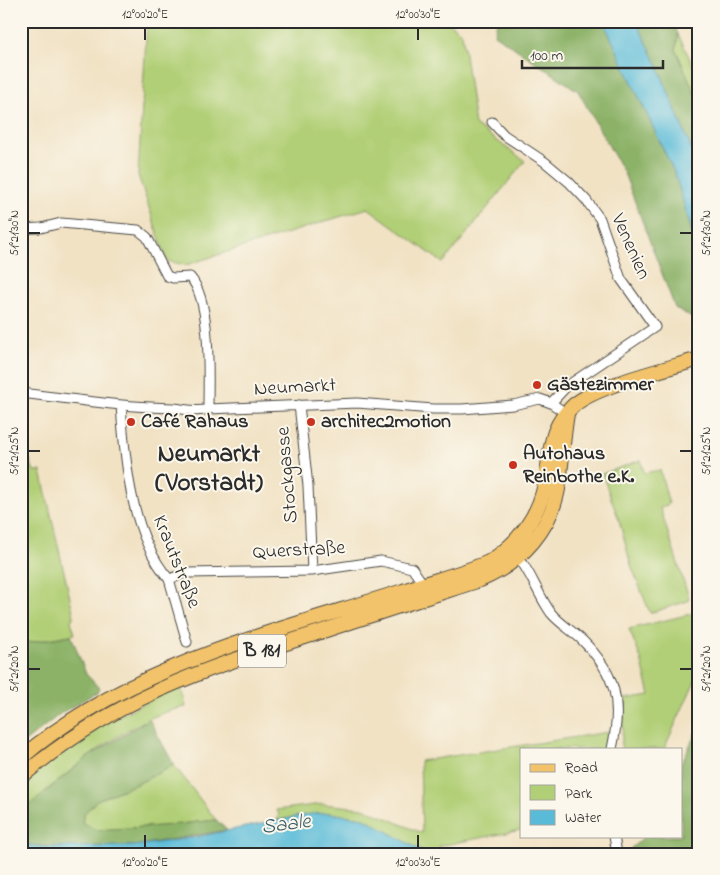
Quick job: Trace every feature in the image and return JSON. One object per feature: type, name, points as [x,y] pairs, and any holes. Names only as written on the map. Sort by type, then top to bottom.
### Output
[{"type":"main road","name":"B 181","points":[[21,758],[80,716],[165,671],[229,647],[489,562],[510,546],[528,526],[539,505],[546,482],[550,442],[555,428],[575,405],[595,392],[696,360]]},
{"type":"main road","name":"B 181","points":[[21,777],[61,745],[91,725],[156,690],[272,647],[480,580],[506,567],[519,557],[542,529],[556,500],[567,414]]},
{"type":"street","name":"Venenien","points":[[492,122],[504,135],[551,167],[586,200],[600,219],[621,279],[655,327],[567,386],[551,403]]},
{"type":"street","points":[[21,229],[41,228],[61,223],[138,230],[148,236],[167,276],[174,278],[190,277],[200,294],[206,327],[208,410]]},
{"type":"street","name":"Neumarkt","points":[[21,393],[121,406],[184,408],[198,412],[299,405],[366,403],[433,409],[513,405],[540,399],[551,403]]},
{"type":"street","points":[[551,403],[567,414]]},
{"type":"street","name":"Stockgasse","points":[[299,405],[308,486],[312,571]]},
{"type":"street","name":"Krautstraße","points":[[121,406],[124,455],[143,532],[158,565],[169,579],[187,642]]},
{"type":"street","points":[[510,546],[519,557],[550,611],[591,650],[609,676],[618,706],[612,748]]},
{"type":"street","name":"Querstraße","points":[[169,579],[187,573],[312,571],[381,562],[397,563],[412,568],[422,584]]},
{"type":"street","points":[[614,838],[617,853]]},
{"type":"green space","points":[[147,21],[447,21],[462,33],[475,125],[525,161],[443,263],[368,208],[186,265],[167,261],[138,175]]},
{"type":"green space","points":[[497,21],[603,21],[675,174],[699,255],[699,317],[692,318],[675,308],[624,173],[578,91],[494,34]]},
{"type":"green space","points":[[636,21],[672,21],[678,34],[676,50],[699,103],[699,168],[657,64]]},
{"type":"green space","points":[[687,21],[699,21],[699,48]]},
{"type":"green space","points":[[678,34],[699,78],[699,103],[676,50]]},
{"type":"green space","points":[[21,442],[23,442],[34,471],[41,471],[74,616],[71,621],[75,634],[21,644]]},
{"type":"green space","points":[[641,460],[644,473],[660,470],[669,504],[660,508],[689,598],[688,601],[650,613],[631,565],[619,520],[602,474]]},
{"type":"green space","points":[[699,612],[699,672],[664,748],[621,748],[625,699],[650,695],[641,659],[629,629]]},
{"type":"green space","points":[[71,635],[86,674],[99,688],[97,692],[61,713],[21,745],[21,644]]},
{"type":"green space","points":[[181,685],[186,707],[165,712],[121,734],[78,765],[21,812],[21,784],[54,756],[104,723]]},
{"type":"green space","points":[[149,719],[174,765],[139,783],[97,800],[84,814],[82,822],[96,830],[216,820],[227,830],[134,846],[47,847],[21,844],[21,812],[88,757]]},
{"type":"green space","points":[[699,726],[699,854],[629,854],[628,851],[643,838],[682,838],[682,762]]},
{"type":"green space","points":[[609,732],[607,748],[520,748],[520,830],[439,846],[446,854],[427,854],[364,818],[329,813],[276,820],[279,814],[276,810],[322,804],[363,808],[422,833],[420,761]]},
{"type":"green space","points":[[174,765],[216,820],[96,830],[82,822],[84,814],[97,800],[139,783]]},
{"type":"water","points":[[603,21],[636,21],[657,64],[699,168],[699,255],[675,174]]},
{"type":"water","name":"Saale","points":[[329,813],[364,818],[427,854],[21,854],[21,844],[46,847],[134,846],[196,837],[310,814]]},
{"type":"place","name":"Gästezimmer","points":[[537,385]]},
{"type":"place","name":"Café Rahaus","points":[[131,422]]},
{"type":"place","name":"architec2motion","points":[[311,422]]},
{"type":"place","name":"Autohaus Reinbothe e.K.","points":[[513,465]]},
{"type":"district","name":"Neumarkt (Vorstadt)","points":[[209,470]]}]
